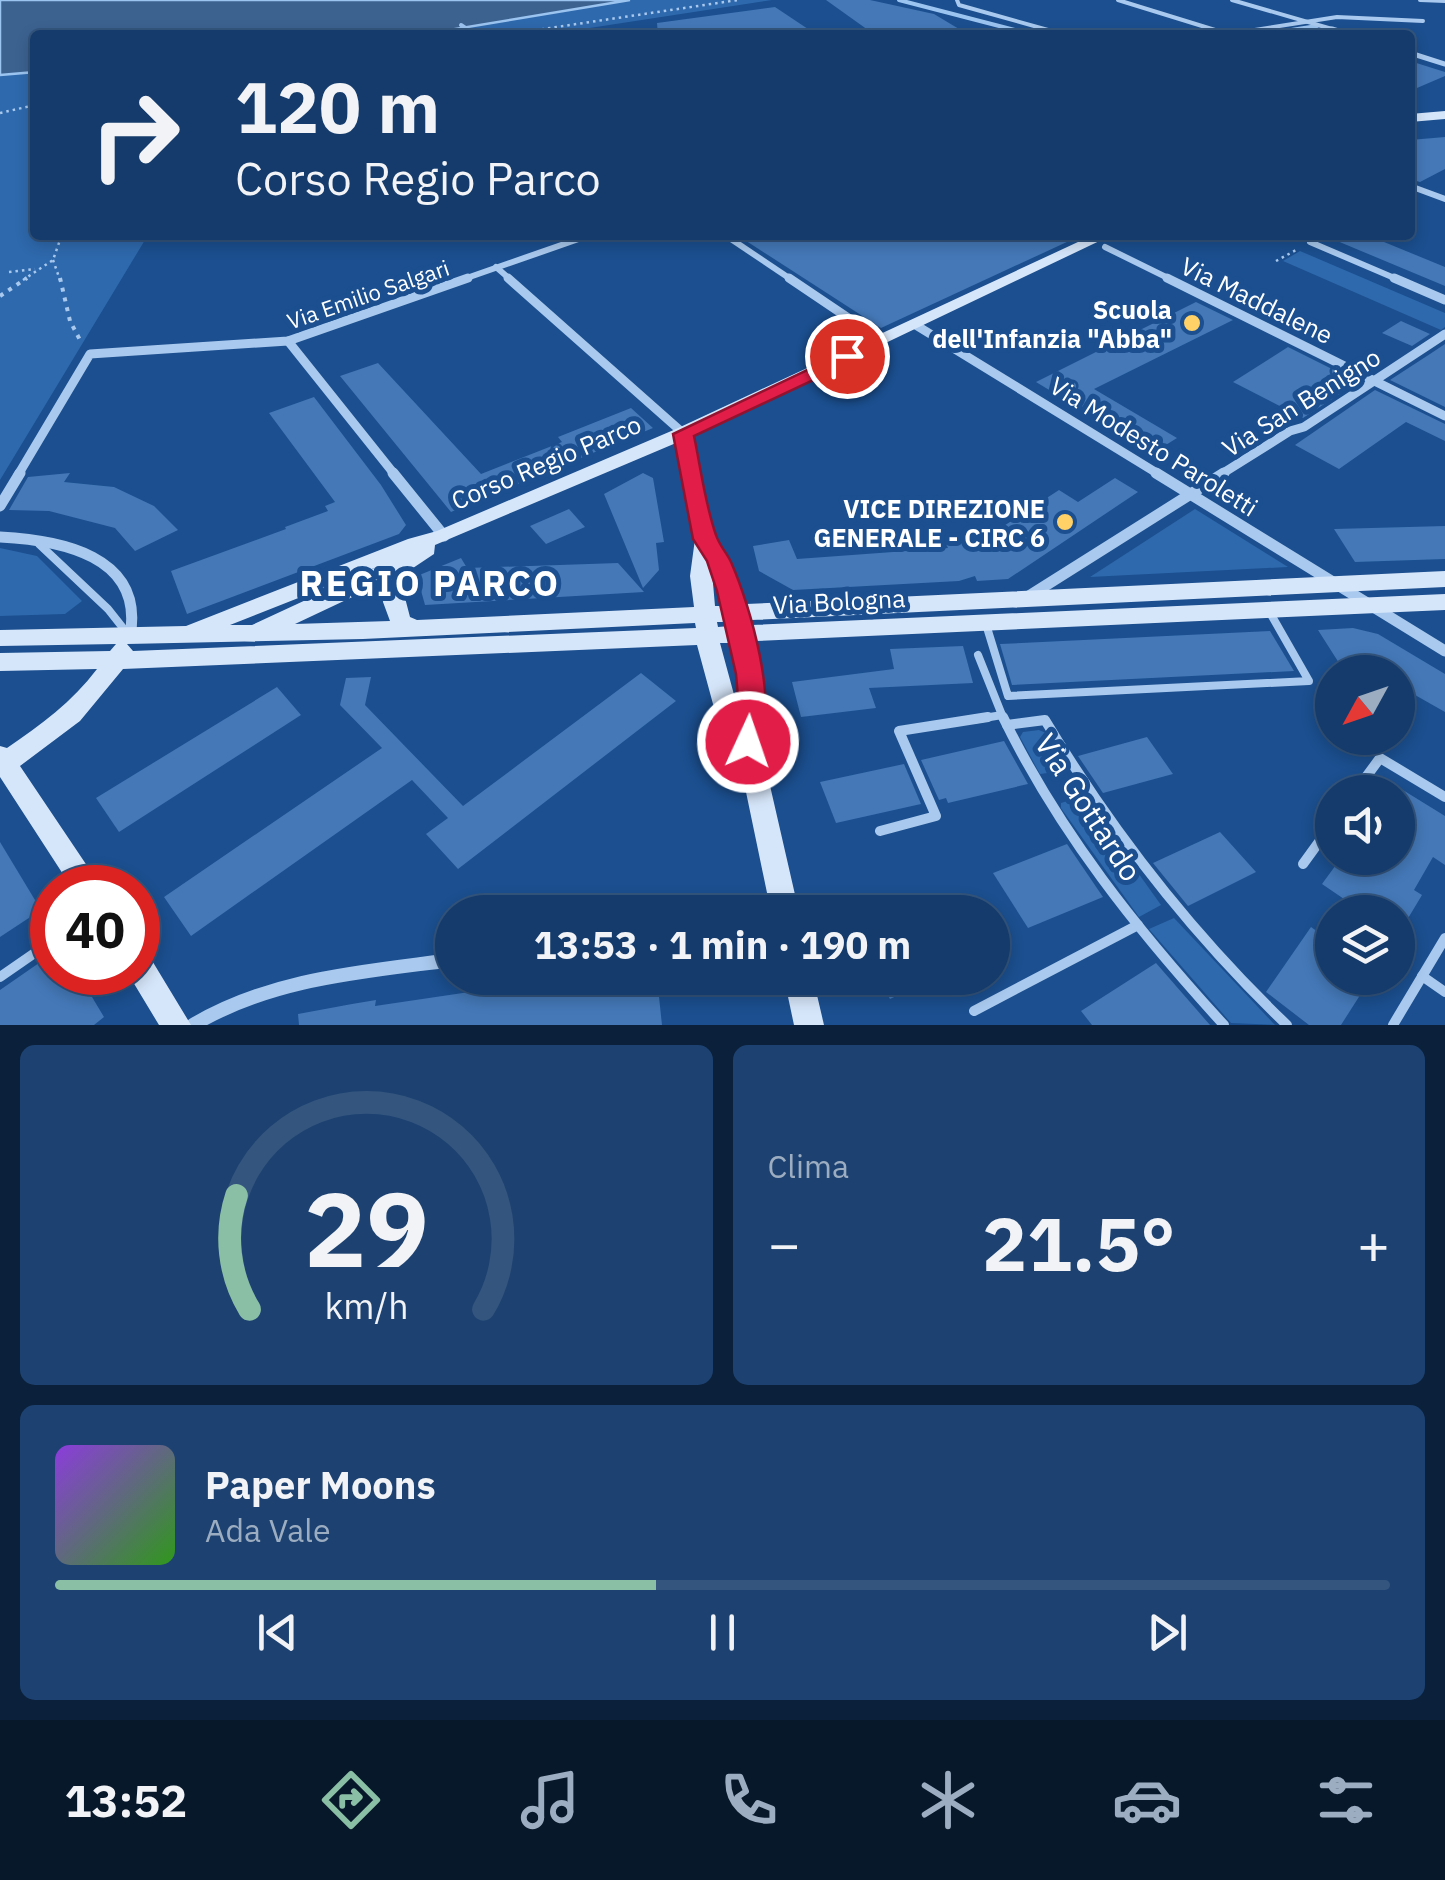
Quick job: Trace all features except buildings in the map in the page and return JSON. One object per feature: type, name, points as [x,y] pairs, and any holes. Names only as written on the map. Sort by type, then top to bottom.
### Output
[{"type":"street","points":[[1322,30],[1335,30]]},
{"type":"street","points":[[1415,55],[1445,64]]},
{"type":"street","points":[[1415,118],[1445,115]]},
{"type":"street","points":[[1415,190],[1445,200]]},
{"type":"street","name":"Via Emilio Salgari","points":[[90,354],[288,341],[576,240]]},
{"type":"street","points":[[733,240],[881,340]]},
{"type":"street","points":[[1323,240],[1445,300]]},
{"type":"street","name":"Corso Regio Parco","points":[[166,648],[205,626],[444,536],[683,434],[914,324],[1105,241]]},
{"type":"street","name":"Via Maddalene","points":[[1105,241],[1445,416]]},
{"type":"street","points":[[496,268],[683,434],[705,539],[718,560],[740,634],[753,709],[748,742],[774,895]]},
{"type":"street","name":"Via Modesto Paroletti","points":[[914,324],[1371,605]]},
{"type":"street","name":"Via San Benigno","points":[[1024,599],[1290,431],[1304,427],[1445,334]]},
{"type":"street","points":[[288,341],[444,536]]},
{"type":"street","points":[[0,506],[90,354]]},
{"type":"street","name":"Corso Regio Parco","points":[[166,648],[198,654],[250,634],[400,565],[444,536]]},
{"type":"street","points":[[0,538],[32,539],[88,550],[103,560],[133,612],[130,637],[93,696],[73,716],[2,761],[72,865]]},
{"type":"street","points":[[705,539],[701,563],[706,625],[726,704],[748,742]]},
{"type":"street","points":[[400,565],[392,582],[398,617],[417,628]]},
{"type":"street","name":"Via Bologna","points":[[0,662],[116,660],[166,648],[706,625],[735,611],[1445,579]]},
{"type":"street","name":"Via Bologna","points":[[250,634],[706,625],[740,634],[1267,607],[1445,602]]},
{"type":"street","points":[[1371,605],[1445,652]]},
{"type":"street","name":"Via Bologna","points":[[0,638],[130,637],[166,648]]},
{"type":"street","points":[[193,1025],[225,1006],[285,989],[435,963]]},
{"type":"street","points":[[157,995],[176,1025]]},
{"type":"street","points":[[803,995],[809,1025]]},
{"type":"lane","points":[[956,0],[976,12],[1046,30]]},
{"type":"lane","points":[[1118,0],[1213,30]]},
{"type":"lane","points":[[1232,0],[1332,29]]},
{"type":"lane","points":[[1420,0],[1445,1]]},
{"type":"lane","points":[[1247,30],[1337,17],[1423,21]]},
{"type":"lane","points":[[32,539],[95,596],[130,637]]},
{"type":"lane","points":[[985,621],[1008,696],[1309,681],[1267,607]]},
{"type":"lane","name":"Via Gottardo","points":[[978,655],[1005,720],[1060,818],[1138,926],[1224,1025]]},
{"type":"lane","points":[[880,831],[936,816],[898,731],[1045,720],[1101,812],[1160,892],[1229,972],[1286,1025]]},
{"type":"lane","points":[[1368,775],[1380,758],[1408,775]]},
{"type":"lane","points":[[1415,779],[1445,797]]},
{"type":"lane","points":[[1304,864],[1315,848]]},
{"type":"lane","points":[[974,1011],[1138,926]]},
{"type":"lane","points":[[1393,1025],[1445,938]]},
{"type":"lane","points":[[0,976],[30,956]]},
{"type":"lane","points":[[1422,976],[1445,992]]},
{"type":"path","points":[[537,30],[738,0]]},
{"type":"path","points":[[0,113],[30,106]]},
{"type":"path","points":[[0,296],[53,260],[60,240]]},
{"type":"path","points":[[53,260],[63,280],[73,330],[90,354]]},
{"type":"path","points":[[9,272],[40,269]]},
{"type":"shaded area","points":[[0,0],[630,0],[449,30],[30,30],[30,72],[0,75]]},
{"type":"shaded area","points":[[630,0],[772,0],[577,30],[449,30]]},
{"type":"shaded area","points":[[30,72],[30,240],[145,240],[0,480],[0,74]]},
{"type":"shaded area","points":[[1300,251],[1445,313],[1445,327],[1441,330],[1283,261]]},
{"type":"shaded area","points":[[1195,509],[1288,567],[1090,577]]},
{"type":"shaded area","points":[[0,548],[37,556],[82,601],[65,614],[0,616]]},
{"type":"shaded area","points":[[1023,732],[1046,733],[1064,771],[1040,774],[1020,737]]},
{"type":"shaded area","points":[[1077,798],[1086,800],[1161,905],[1139,917],[1061,808],[1061,803]]},
{"type":"shaded area","points":[[1174,918],[1275,1025],[1231,1023],[1149,929]]},
{"type":"waterway","points":[[899,0],[1015,30]]},
{"type":"waterway","points":[[461,25],[468,30]]},
{"type":"waterway","points":[[1291,30],[1317,26]]},
{"type":"place","name":"Scuola dell'Infanzia \"Abba\"","points":[[1192,323]]},
{"type":"place","name":"VICE DIREZIONE GENERALE - CIRC 6","points":[[1065,522]]},
{"type":"district","name":"REGIO PARCO","points":[[430,583]]},
{"type":"route","points":[[748,742],[753,709],[749,674],[730,591],[705,539],[683,434],[847,356]]}]
